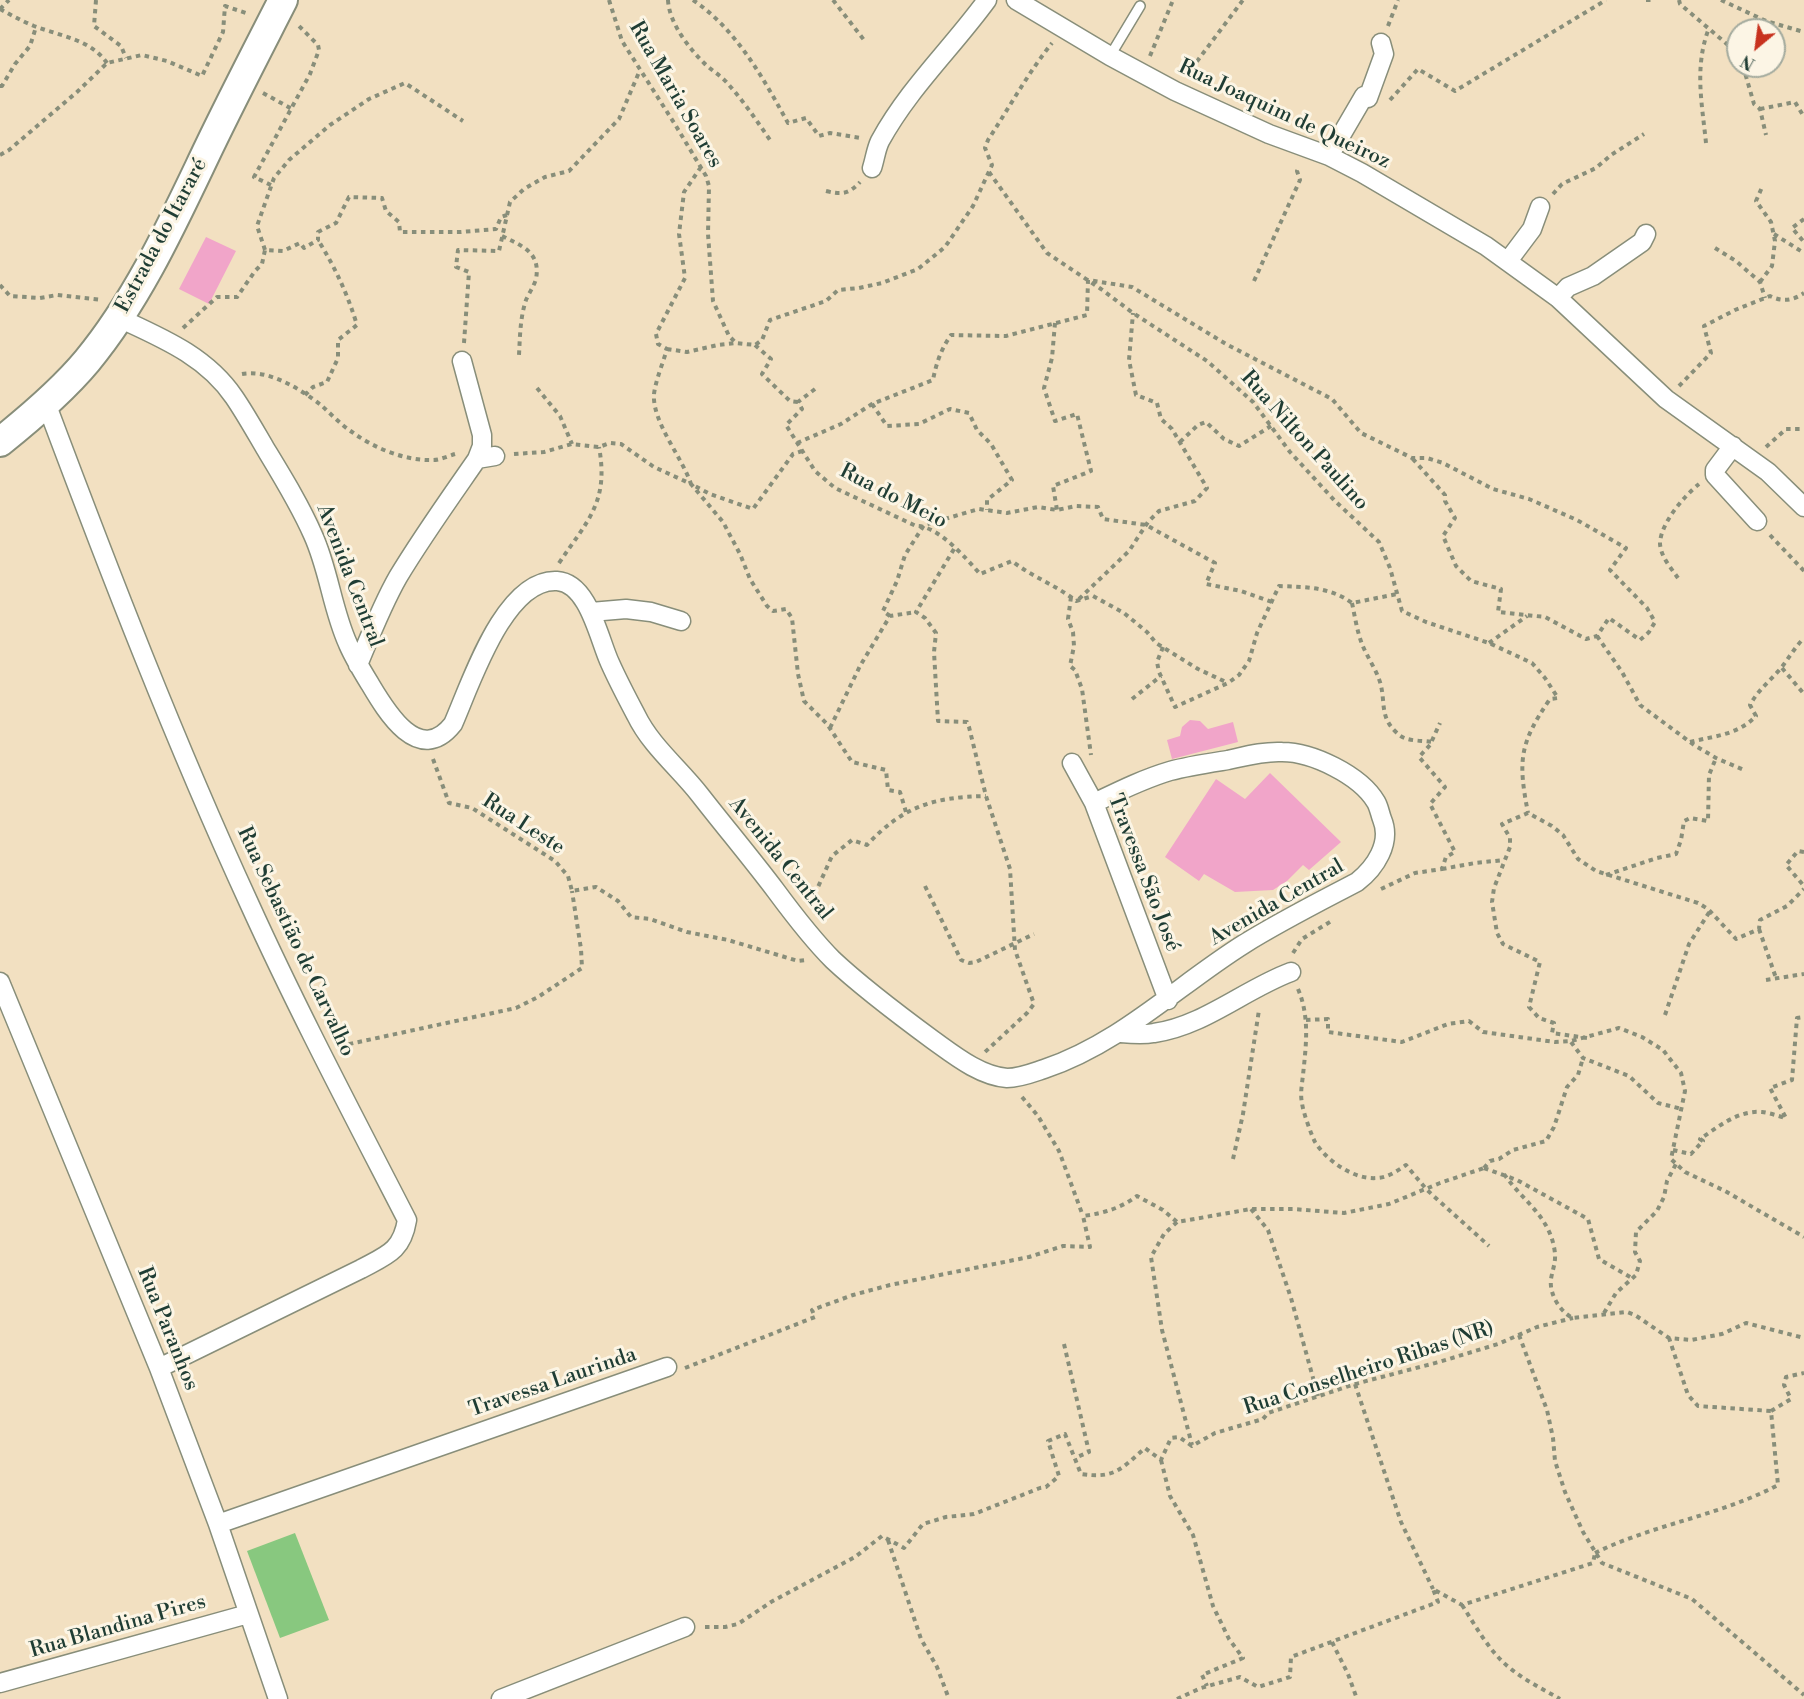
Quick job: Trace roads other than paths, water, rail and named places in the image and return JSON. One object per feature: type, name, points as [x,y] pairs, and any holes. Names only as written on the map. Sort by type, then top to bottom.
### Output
[{"type":"main road","name":"Estrada do Itararé","points":[[0,442],[46,403],[86,362],[124,310],[176,216],[241,80],[278,10]]},
{"type":"street","points":[[872,168],[880,142],[918,82],[987,0]]},
{"type":"street","name":"Rua Joaquim de Queiroz","points":[[1016,0],[1110,56],[1175,91],[1269,134],[1329,156],[1401,194],[1508,261],[1558,298],[1666,399],[1768,472],[1804,507]]},
{"type":"street","points":[[1329,156],[1364,96],[1368,98],[1384,54],[1381,43]]},
{"type":"street","points":[[1508,261],[1532,229],[1540,207]]},
{"type":"street","points":[[1558,298],[1568,287],[1593,276],[1642,242],[1646,234]]},
{"type":"street","name":"Avenida Central","points":[[124,310],[206,365],[234,396],[295,498],[309,526],[322,558],[341,628],[358,665],[393,720],[405,731],[426,740],[446,733],[453,724],[488,643],[502,618],[516,600],[530,590],[549,582],[562,582],[571,586],[591,612],[609,663],[638,720],[831,958],[909,1022],[972,1065],[990,1074],[1007,1078],[1026,1075],[1065,1062],[1121,1033],[1241,946],[1357,882],[1368,874],[1384,844],[1386,827],[1376,801],[1363,787],[1339,769],[1314,758],[1284,752],[1261,753],[1171,771],[1090,797]]},
{"type":"street","points":[[358,665],[397,578],[485,454],[480,424],[462,361]]},
{"type":"street","name":"Rua Sebastião de Carvalho","points":[[46,403],[110,571],[218,835],[285,980],[407,1220],[405,1235],[391,1253],[159,1368]]},
{"type":"street","points":[[1733,446],[1714,473],[1757,521]]},
{"type":"street","points":[[591,612],[626,609],[651,612],[681,621]]},
{"type":"street","name":"Travessa São José","points":[[1072,763],[1090,797],[1168,1000]]},
{"type":"street","points":[[1121,1033],[1154,1033],[1174,1028],[1201,1017],[1278,977]]},
{"type":"street","name":"Rua Paranhos","points":[[0,982],[159,1368],[218,1524],[278,1699]]},
{"type":"street","name":"Travessa Laurinda","points":[[218,1524],[667,1367]]},
{"type":"street","name":"Rua Blandina Pires","points":[[0,1683],[248,1614]]},
{"type":"street","points":[[501,1699],[686,1627]]},
{"type":"lane","points":[[1110,56],[1140,6]]}]
